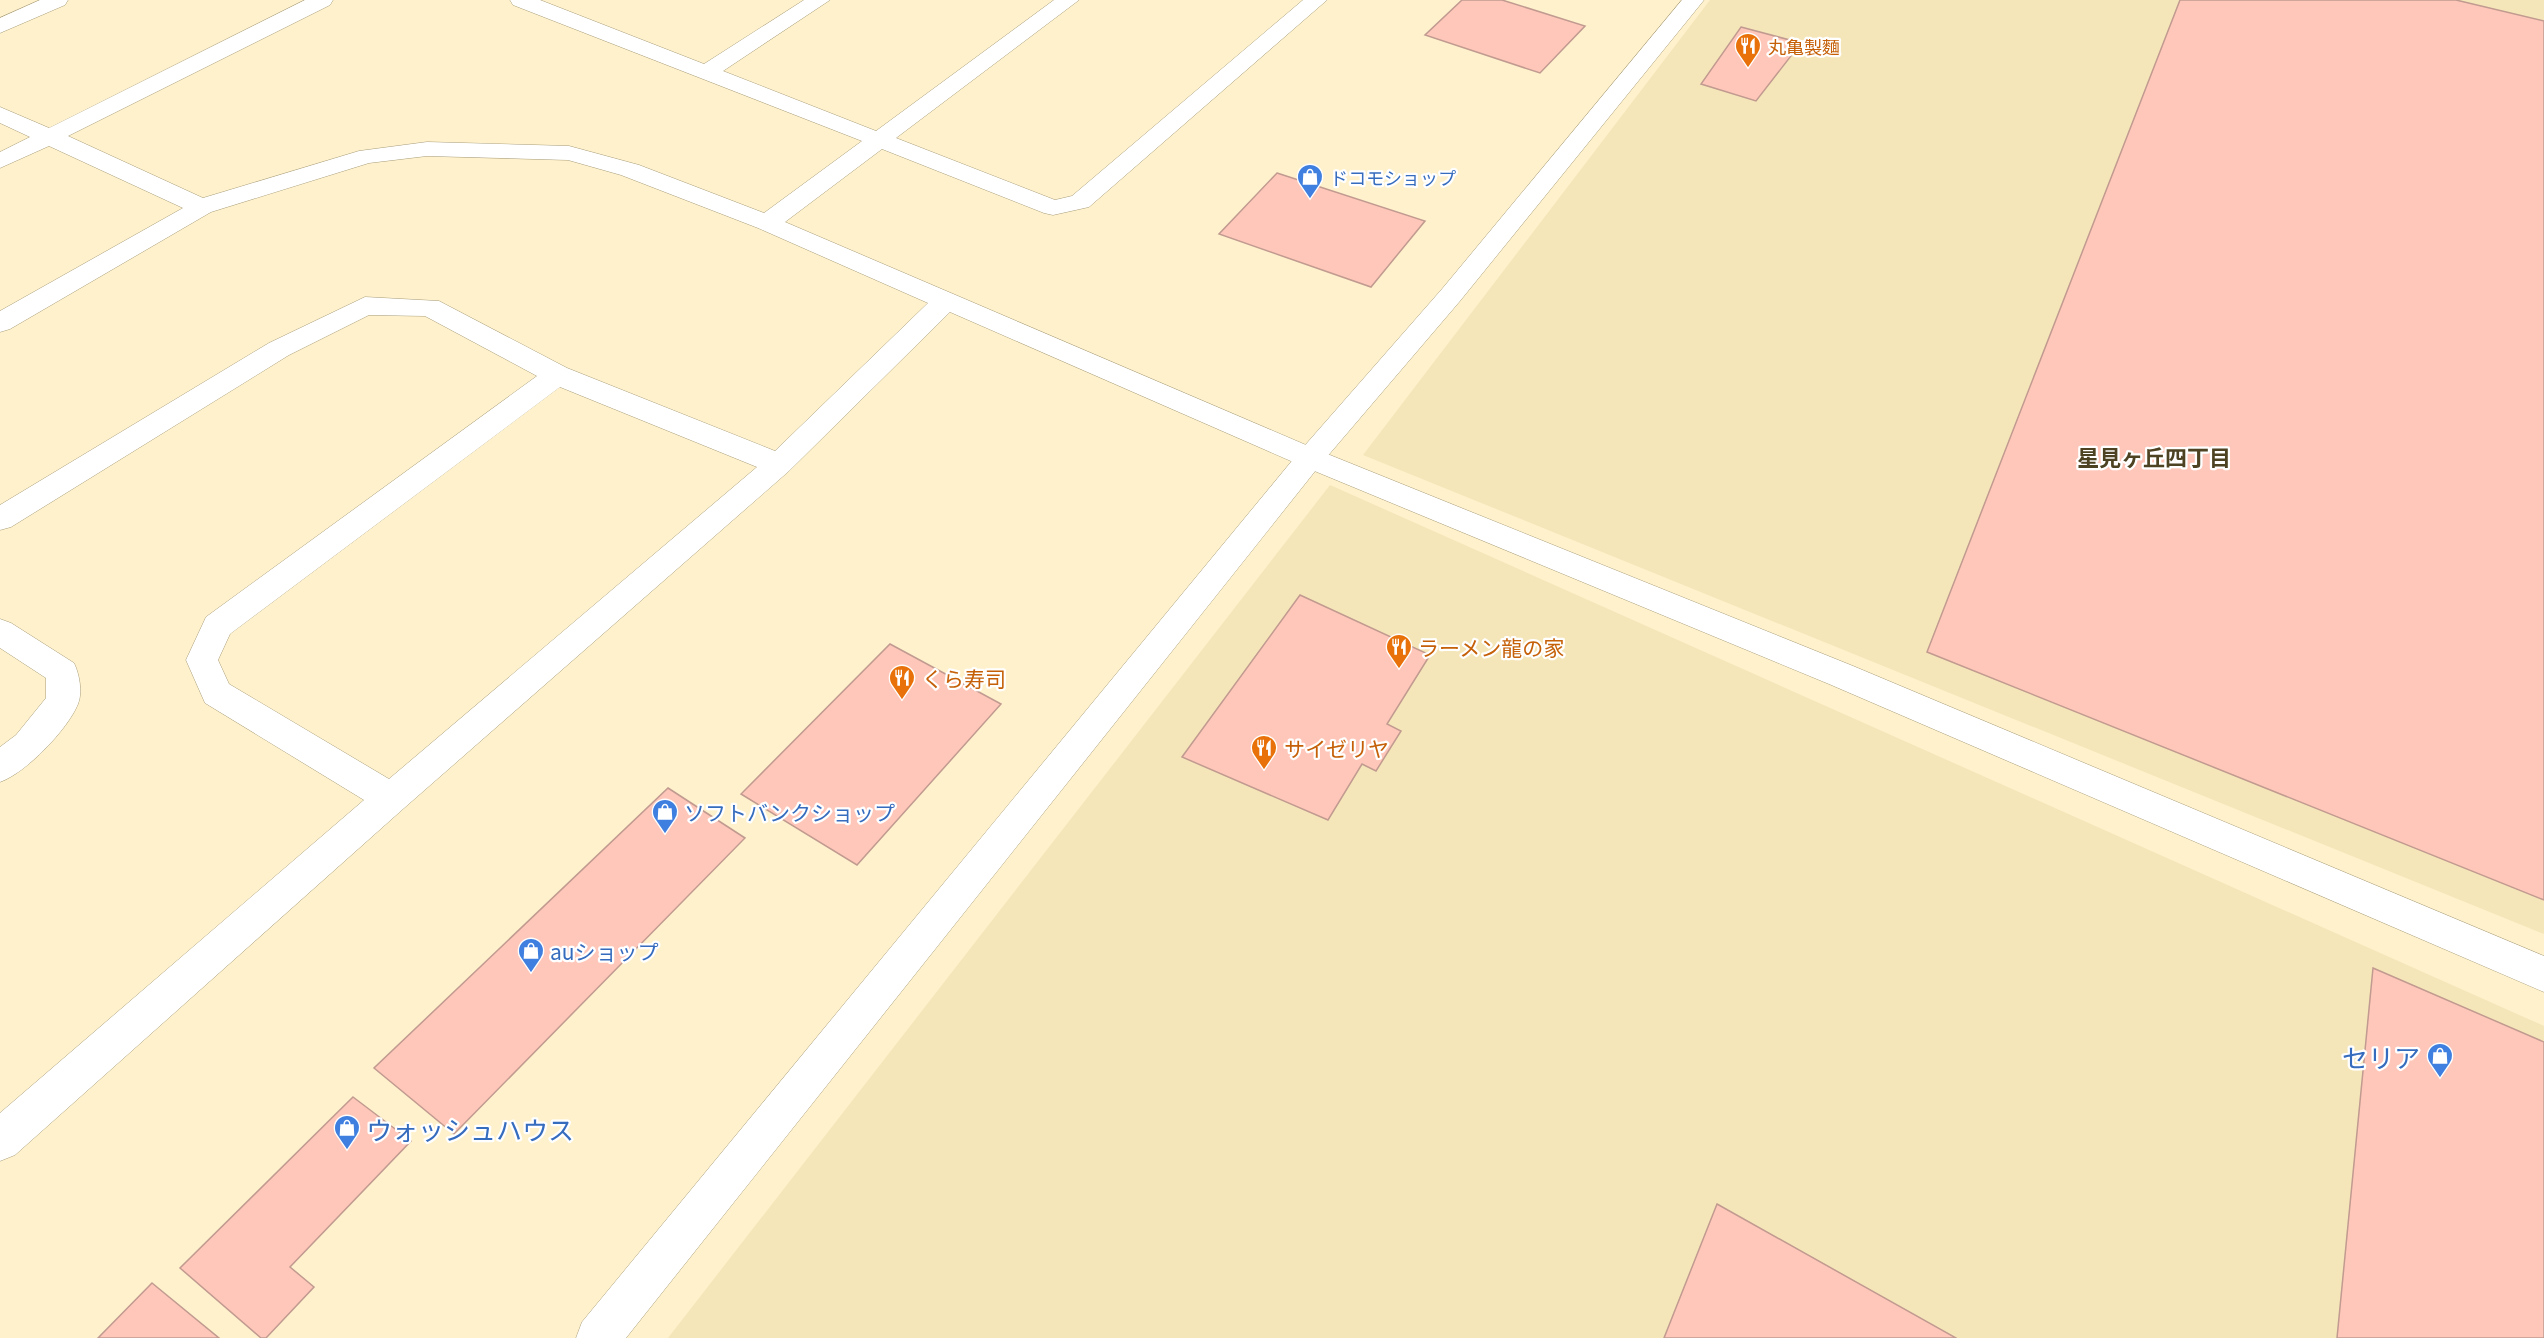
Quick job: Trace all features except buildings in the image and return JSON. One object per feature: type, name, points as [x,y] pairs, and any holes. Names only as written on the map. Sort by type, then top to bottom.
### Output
[{"type":"street","points":[[0,26],[57,0]]},
{"type":"street","points":[[0,161],[322,0]]},
{"type":"street","points":[[522,0],[557,5],[706,72],[1053,208],[1080,202],[1316,0]]},
{"type":"street","points":[[706,72],[819,0]]},
{"type":"street","points":[[766,223],[1068,0]]},
{"type":"street","points":[[598,1338],[1310,458],[1451,295],[1693,0]]},
{"type":"street","points":[[0,114],[202,207]]},
{"type":"street","points":[[0,323],[202,207],[367,156],[427,148],[569,153],[620,167],[766,223],[948,299],[1310,458],[1841,675],[2544,974]]},
{"type":"street","points":[[0,1140],[390,798],[779,464],[948,299]]},
{"type":"street","points":[[0,519],[279,349],[365,306],[430,307],[557,375],[779,464]]},
{"type":"street","points":[[390,798],[217,693],[202,660],[217,626],[557,375]]},
{"type":"street","points":[[0,632],[62,672],[63,701],[28,745],[0,767]]},
{"type":"shaded area","points":[[1710,0],[2544,0],[2544,934],[1363,455]]},
{"type":"shaded area","points":[[1330,485],[2544,1026],[2544,1338],[668,1338]]},
{"type":"place","name":"丸亀製麵","points":[[1748,69]]},
{"type":"place","name":"ドコモショップ","points":[[1310,200]]},
{"type":"place","name":"ラーメン龍の家","points":[[1399,670]]},
{"type":"place","name":"くら寿司","points":[[902,701]]},
{"type":"place","name":"サイゼリヤ","points":[[1264,771]]},
{"type":"place","name":"ソフトバンクショップ","points":[[665,835]]},
{"type":"place","name":"auショップ","points":[[531,974]]},
{"type":"place","name":"セリア","points":[[2440,1079]]},
{"type":"place","name":"ウォッシュハウス","points":[[347,1151]]},
{"type":"district","name":"星見ヶ丘四丁目","points":[[2154,456]]}]
